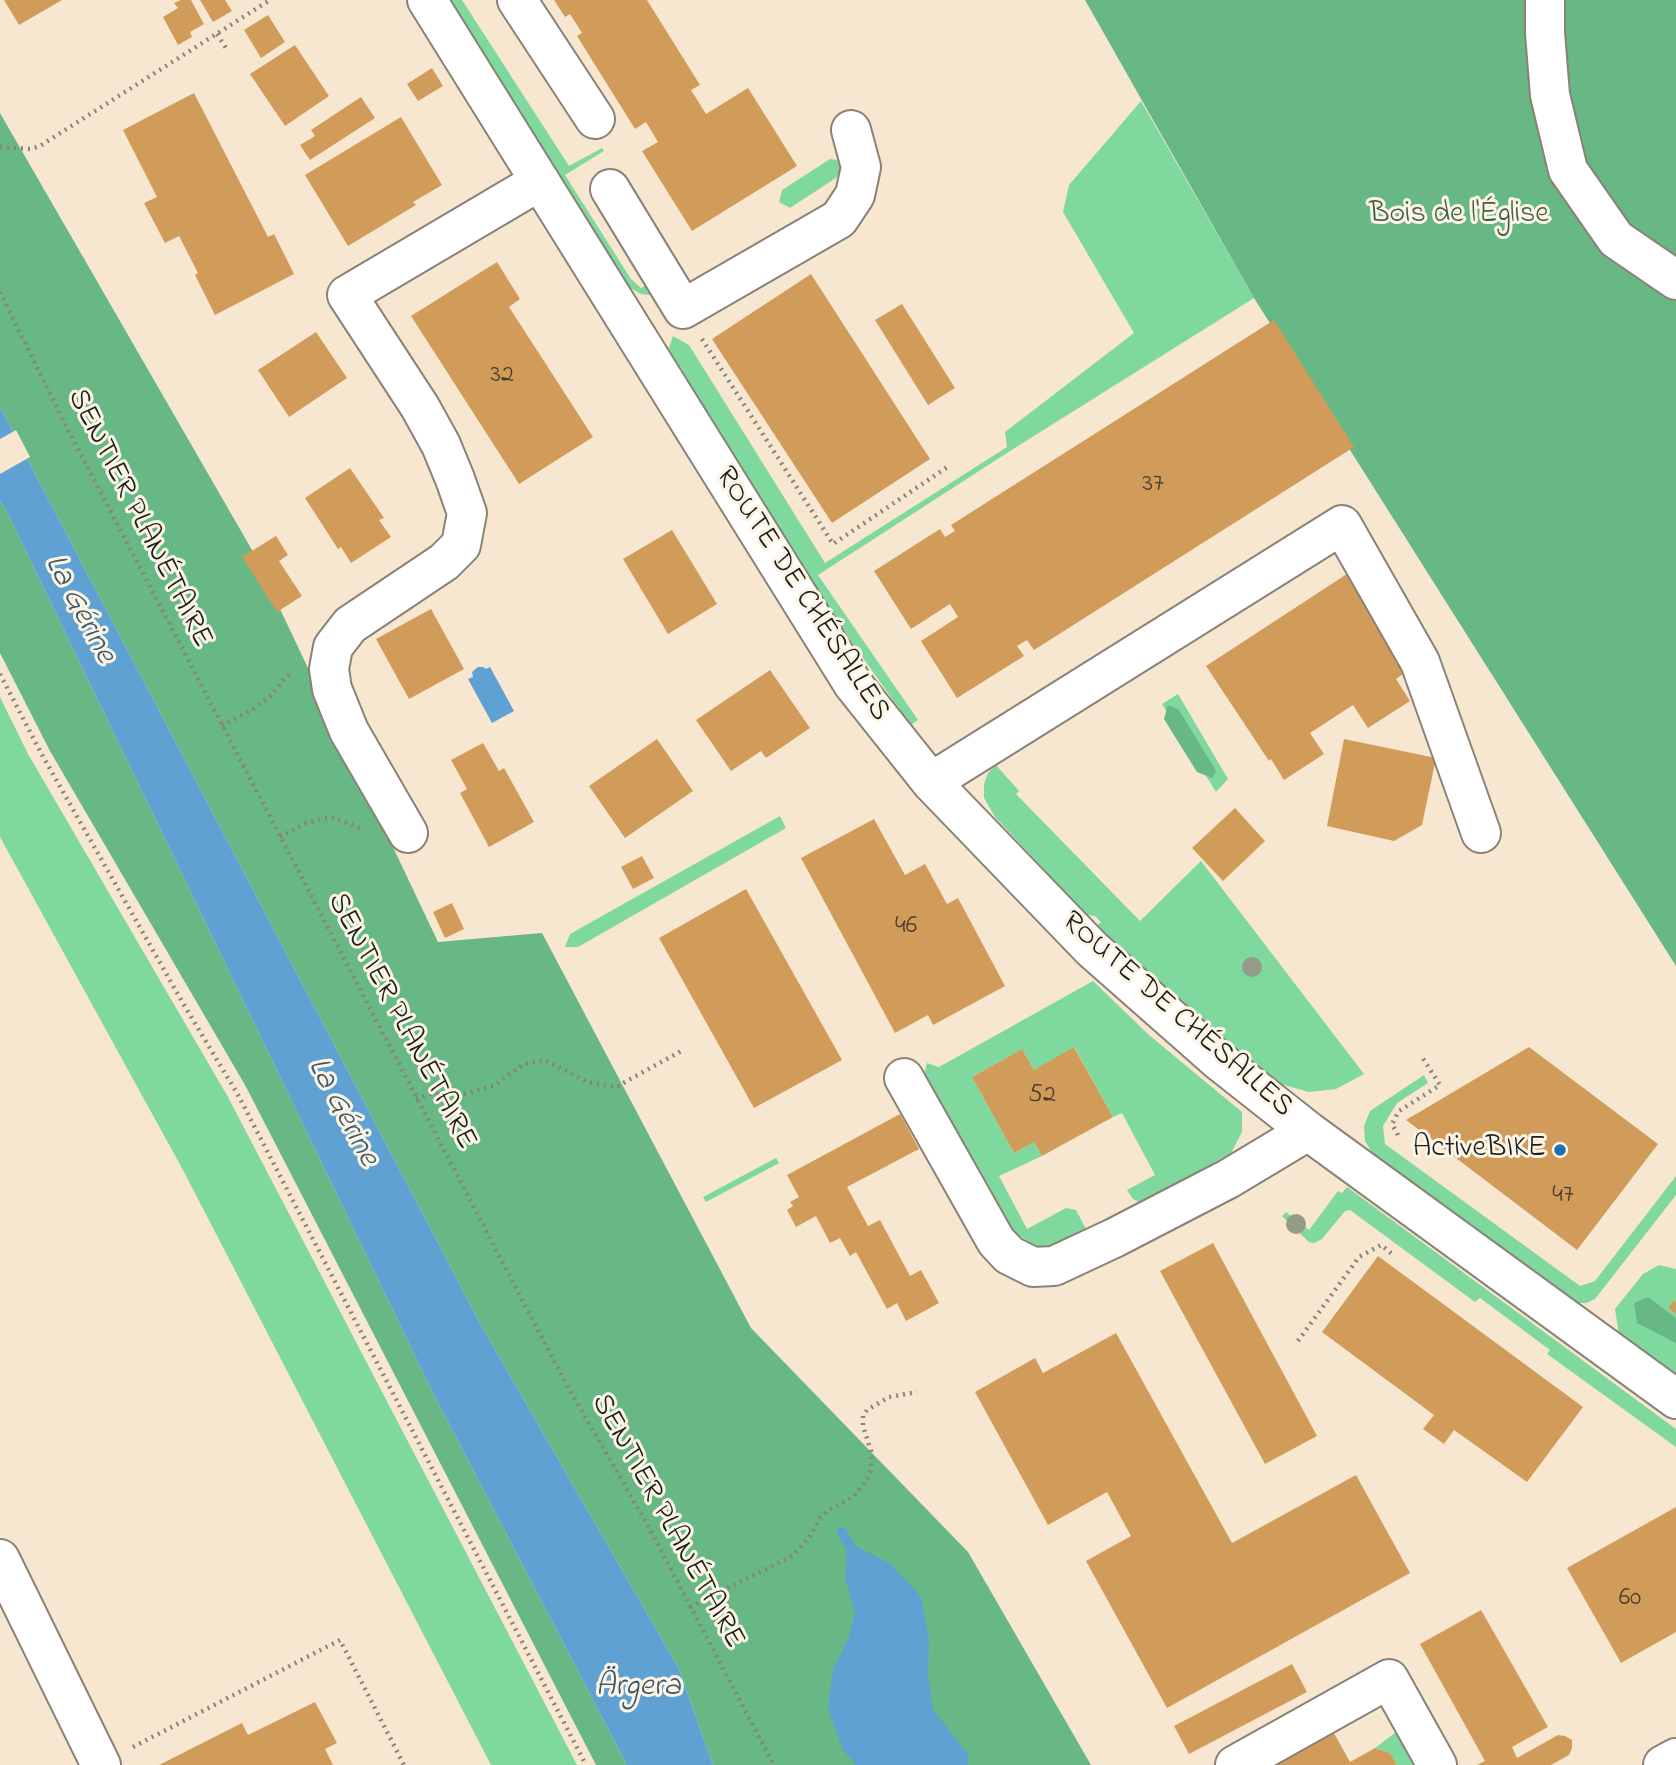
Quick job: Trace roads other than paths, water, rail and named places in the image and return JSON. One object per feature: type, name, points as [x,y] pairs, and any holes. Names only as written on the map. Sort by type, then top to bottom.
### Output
[{"type":"street","name":"ROUTE DE CHÉSALLES","points":[[427,0],[853,684],[930,782],[1092,949],[1218,1060],[1308,1131],[1676,1399]]},
{"type":"street","points":[[517,0],[595,119]]},
{"type":"street","points":[[1545,0],[1550,95],[1567,170],[1616,239],[1676,280]]},
{"type":"street","points":[[636,335],[839,219],[855,195],[861,167],[851,130]]},
{"type":"street","points":[[408,833],[349,731],[332,689],[329,669],[333,647],[350,625],[444,562],[461,545],[467,513],[441,445],[420,407],[347,295],[540,181]]},
{"type":"street","points":[[610,189],[683,309]]},
{"type":"street","points":[[930,782],[1342,525],[1420,662],[1481,833]]},
{"type":"street","name":"ROUTE DE CHÉSALLES","points":[[904,1078],[996,1241],[1009,1255],[1033,1267],[1054,1266],[1114,1238],[1228,1179],[1308,1131]]},
{"type":"street","points":[[0,1559],[101,1765]]},
{"type":"street","points":[[1235,1765],[1389,1679],[1437,1765]]},
{"type":"street","points":[[1663,1765],[1676,1758]]},
{"type":"water","name":"Ärgera","points":[[0,407],[482,1327],[679,1669],[713,1765],[627,1765],[433,1393],[0,501]]},
{"type":"water","points":[[478,667],[490,667],[514,711],[492,723],[468,679],[473,677],[472,672]]},
{"type":"water","points":[[858,1547],[892,1565],[921,1597],[929,1639],[928,1674],[933,1710],[968,1754],[968,1765],[856,1765],[843,1750],[828,1709],[833,1669],[848,1639],[855,1612],[845,1578],[847,1552]]},
{"type":"waterway","points":[[842,1532],[857,1560]]},
{"type":"place","name":"ActiveBIKE","points":[[1560,1150]]},
{"type":"park label","name":"Bois de l'Église","points":[[1459,216]]},
{"type":"water label","name":"La Gérine","points":[[78,610]]},
{"type":"water label","name":"La Gérine","points":[[341,1113]]}]
